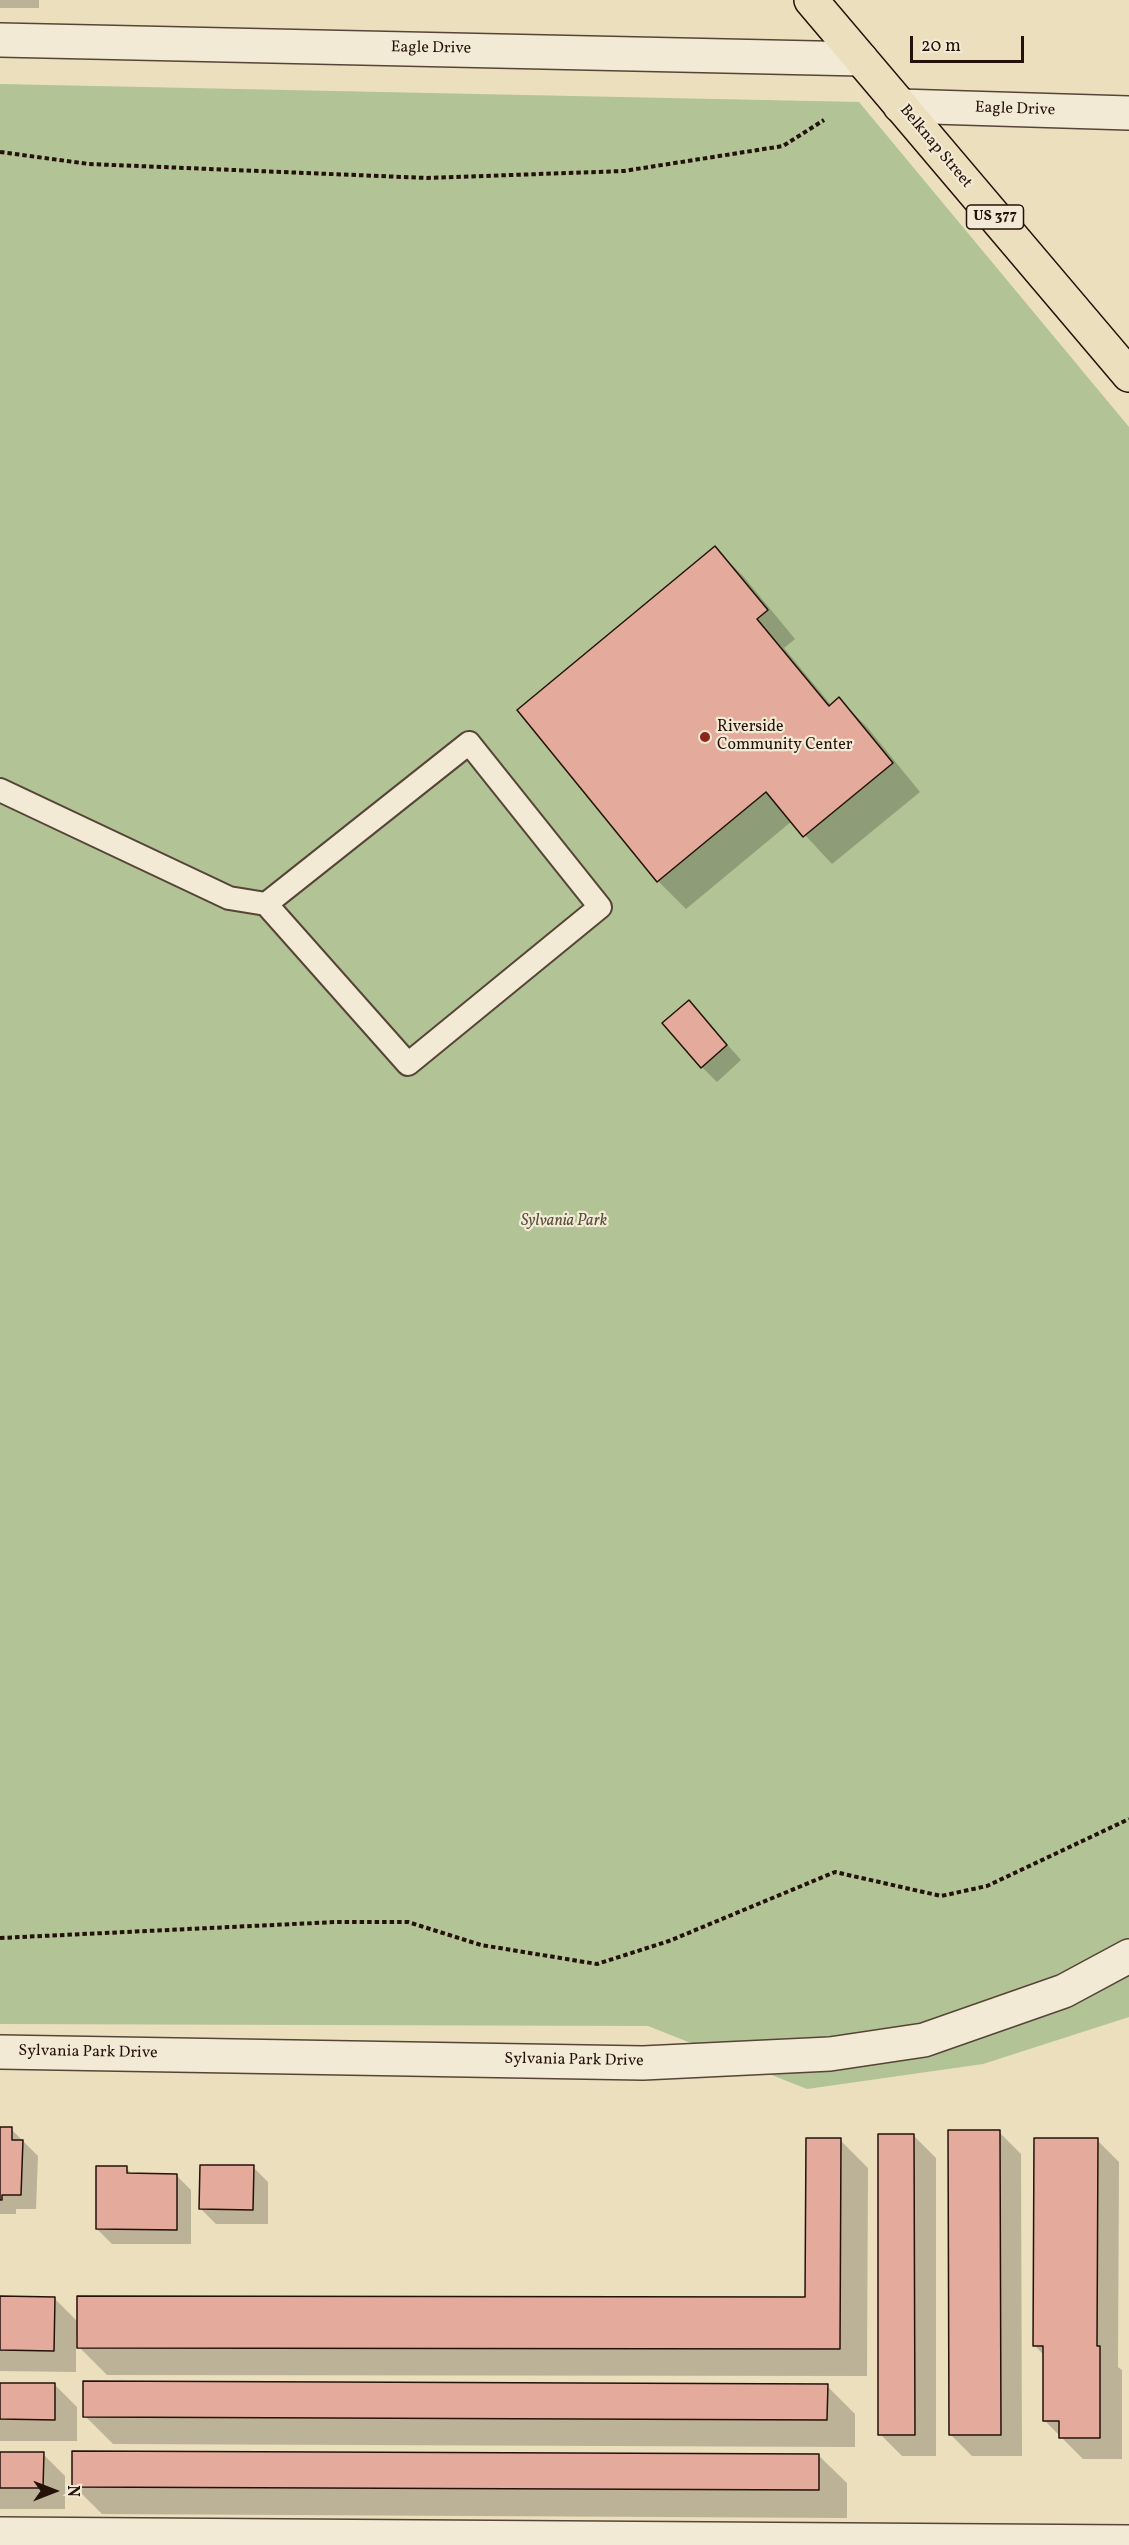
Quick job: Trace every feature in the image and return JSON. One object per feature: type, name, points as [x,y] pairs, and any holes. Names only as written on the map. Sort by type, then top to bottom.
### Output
[{"type":"main road","name":"Belknap Street","points":[[811,0],[1129,375]]},
{"type":"street","name":"Eagle Drive","points":[[0,40],[861,59]]},
{"type":"street","name":"Eagle Drive","points":[[900,106],[1129,113]]},
{"type":"street","name":"Sylvania Park Drive","points":[[0,2052],[643,2062],[830,2054],[924,2040],[1064,1991],[1129,1956]]},
{"type":"street","points":[[0,2534],[99,2540],[1129,2542]]},
{"type":"lane","points":[[0,790],[229,898],[266,904],[408,1064],[600,907],[469,743],[266,904]]},
{"type":"path","points":[[0,152],[89,164],[426,178],[613,172],[783,146],[824,120]]},
{"type":"path","points":[[0,1938],[336,1922],[408,1922],[481,1945],[597,1964],[669,1941],[836,1872],[941,1896],[987,1886],[1129,1819]]},
{"type":"green space","name":"Sylvania Park","points":[[0,84],[859,102],[1129,427],[1129,2017],[983,2064],[807,2089],[648,2026],[0,2024]]},
{"type":"building","name":"Riverside Community Center","points":[[715,546],[768,610],[757,619],[829,706],[839,697],[893,763],[803,837],[766,792],[657,882],[517,710]]},
{"type":"building","points":[[689,1000],[727,1045],[701,1068],[662,1023]]},
{"type":"building","points":[[0,2127],[12,2127],[12,2140],[23,2140],[21,2195],[2,2195],[2,2200],[0,2200]]},
{"type":"building","points":[[948,2130],[1000,2130],[1001,2435],[949,2435]]},
{"type":"building","points":[[878,2134],[914,2134],[915,2435],[878,2435]]},
{"type":"building","points":[[806,2138],[841,2138],[840,2349],[77,2348],[77,2296],[805,2297]]},
{"type":"building","points":[[1034,2138],[1098,2138],[1097,2346],[1100,2346],[1100,2438],[1059,2438],[1059,2421],[1043,2421],[1043,2346],[1033,2346]]},
{"type":"building","points":[[200,2165],[254,2165],[253,2210],[199,2209]]},
{"type":"building","points":[[96,2166],[127,2166],[127,2173],[177,2174],[177,2230],[96,2229]]},
{"type":"building","points":[[0,2296],[55,2297],[54,2351],[0,2350]]},
{"type":"building","points":[[83,2381],[828,2384],[827,2420],[83,2417]]},
{"type":"building","points":[[0,2383],[55,2383],[55,2420],[0,2419]]},
{"type":"building","points":[[72,2451],[819,2454],[819,2490],[72,2487]]},
{"type":"building","points":[[0,2452],[44,2452],[43,2488],[0,2488]]},
{"type":"place","name":"Riverside Community Center","points":[[705,737]]}]
